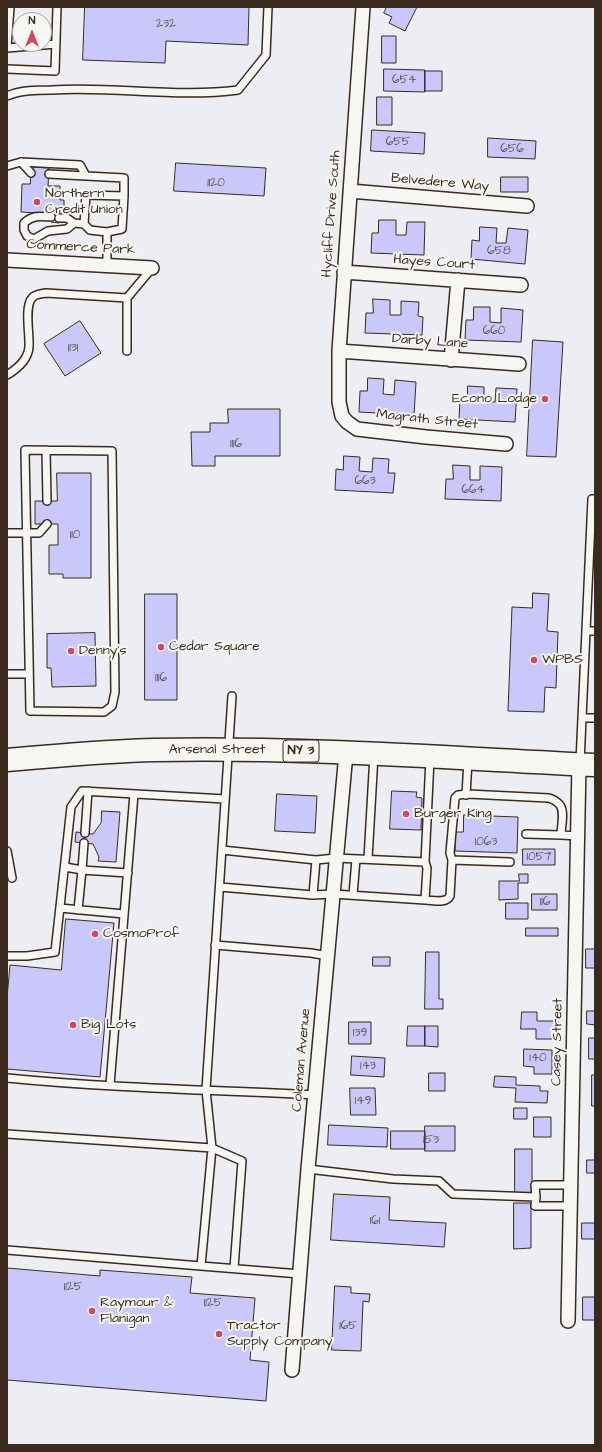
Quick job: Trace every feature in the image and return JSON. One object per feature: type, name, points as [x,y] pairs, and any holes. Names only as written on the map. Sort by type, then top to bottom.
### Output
[{"type":"highway","name":"Arsenal Street","points":[[7,760],[153,750],[228,750],[374,754],[587,764]]},
{"type":"street","name":"Hycliff Drive South","points":[[347,422],[342,416],[339,402],[339,351],[363,7]]},
{"type":"street","name":"Belvedere Way","points":[[350,191],[527,206]]},
{"type":"street","name":"Commerce Park","points":[[7,260],[152,268]]},
{"type":"street","name":"Hayes Court","points":[[344,272],[521,285]]},
{"type":"street","points":[[451,360],[458,280]]},
{"type":"street","name":"Darby Lane","points":[[339,351],[519,364]]},
{"type":"street","name":"Magrath Street","points":[[347,422],[357,429],[506,444]]},
{"type":"street","name":"Coleman Avenue","points":[[292,1370],[308,1169],[346,753]]},
{"type":"street","name":"Casey Street","points":[[568,1320],[578,836],[587,764]]},
{"type":"lane","points":[[10,7],[7,48],[56,44]]},
{"type":"lane","points":[[7,69],[55,70],[57,7]]},
{"type":"lane","points":[[7,96],[16,92],[69,89],[213,93],[238,90],[266,55],[268,7]]},
{"type":"lane","points":[[21,162],[30,173]]},
{"type":"lane","points":[[7,166],[21,162],[80,165],[86,176]]},
{"type":"lane","points":[[49,174],[124,178],[122,229],[107,232],[90,230],[84,224],[74,223],[66,218],[59,218]]},
{"type":"lane","points":[[84,224],[86,195],[124,196]]},
{"type":"lane","points":[[51,217],[39,216],[30,218],[24,223],[24,230],[27,236],[34,239],[48,231],[67,228],[74,223]]},
{"type":"lane","points":[[107,232],[107,265]]},
{"type":"lane","points":[[127,351],[127,298],[152,268]]},
{"type":"lane","points":[[7,375],[17,369],[25,358],[29,348],[28,308],[31,298],[38,294],[46,293],[127,298]]},
{"type":"lane","points":[[25,450],[112,451],[115,692],[112,706],[104,712],[30,711],[26,534],[25,450]]},
{"type":"lane","points":[[46,450],[47,501]]},
{"type":"lane","points":[[587,764],[582,718],[593,531],[592,499],[595,499]]},
{"type":"lane","points":[[7,533],[39,533],[47,524]]},
{"type":"lane","points":[[586,631],[595,631]]},
{"type":"lane","points":[[7,674],[29,674]]},
{"type":"lane","points":[[201,1266],[212,1148],[206,1090],[232,696]]},
{"type":"lane","points":[[582,718],[595,718]]},
{"type":"lane","points":[[368,859],[374,754]]},
{"type":"lane","points":[[425,900],[425,862],[430,757]]},
{"type":"lane","points":[[466,795],[468,758]]},
{"type":"lane","points":[[85,791],[225,799]]},
{"type":"lane","points":[[85,791],[85,833]]},
{"type":"lane","points":[[7,956],[26,956],[55,952],[71,807],[85,791]]},
{"type":"lane","points":[[110,1085],[134,794]]},
{"type":"lane","points":[[220,887],[313,895],[333,894],[444,901],[449,899],[450,896],[452,860],[450,853],[455,798],[458,795],[549,798],[558,802],[561,807],[561,835]]},
{"type":"lane","points":[[526,834],[578,836]]},
{"type":"lane","points":[[78,910],[84,843]]},
{"type":"lane","points":[[222,850],[316,860],[336,858],[425,862]]},
{"type":"lane","points":[[7,851],[12,878]]},
{"type":"lane","points":[[353,895],[356,859]]},
{"type":"lane","points":[[313,895],[316,860]]},
{"type":"lane","points":[[452,860],[510,862]]},
{"type":"lane","points":[[64,867],[82,870],[128,873]]},
{"type":"lane","points":[[60,908],[124,914]]},
{"type":"lane","points":[[215,945],[311,953],[328,956]]},
{"type":"lane","points":[[7,1078],[35,1081],[315,1095]]},
{"type":"lane","points":[[7,1134],[212,1148],[242,1161],[234,1268]]},
{"type":"lane","points":[[308,1169],[393,1179],[439,1181],[453,1194],[536,1197]]},
{"type":"lane","points":[[570,1206],[535,1206],[536,1185],[571,1185]]},
{"type":"lane","points":[[7,1250],[300,1274]]},
{"type":"building","points":[[85,7],[249,7],[248,45],[166,41],[165,63],[83,60]]},
{"type":"building","points":[[387,7],[417,7],[405,31],[389,23],[392,17],[384,13]]},
{"type":"building","points":[[382,36],[396,36],[396,63],[382,63]]},
{"type":"building","points":[[384,69],[425,70],[425,92],[384,91]]},
{"type":"building","points":[[425,71],[442,71],[442,91],[425,91]]},
{"type":"building","points":[[377,97],[392,97],[392,125],[377,125]]},
{"type":"building","points":[[372,130],[425,133],[424,154],[371,151]]},
{"type":"building","points":[[488,138],[536,141],[535,159],[488,157]]},
{"type":"building","points":[[176,163],[266,168],[264,196],[174,191]]},
{"type":"building","points":[[31,167],[49,168],[48,186],[60,186],[60,200],[64,200],[64,208],[60,208],[59,223],[51,222],[51,214],[21,212],[22,184],[30,184]]},
{"type":"building","points":[[501,177],[528,177],[528,192],[501,192]]},
{"type":"building","points":[[379,220],[396,220],[396,235],[406,235],[407,222],[425,222],[424,255],[371,253],[372,233],[378,233]]},
{"type":"building","points":[[480,227],[497,228],[496,243],[506,243],[508,228],[528,230],[525,264],[471,259],[472,240],[479,241]]},
{"type":"building","points":[[373,299],[390,300],[390,315],[401,315],[401,301],[419,302],[418,316],[423,317],[422,335],[365,333],[366,313],[373,313]]},
{"type":"building","points":[[474,307],[490,307],[490,322],[501,323],[501,308],[523,310],[521,342],[465,340],[466,320],[473,320]]},
{"type":"building","points":[[80,321],[101,353],[65,376],[44,344]]},
{"type":"building","name":"Econo Lodge","points":[[533,340],[563,342],[556,457],[527,456]]},
{"type":"building","points":[[368,378],[384,379],[383,394],[394,395],[395,380],[416,382],[414,415],[359,412],[360,391],[367,391]]},
{"type":"building","points":[[468,386],[484,387],[484,401],[495,402],[496,388],[517,389],[515,422],[459,419],[460,399],[467,400]]},
{"type":"building","points":[[228,409],[280,409],[280,456],[215,456],[215,466],[192,466],[191,432],[210,432],[210,423],[228,423]]},
{"type":"building","points":[[344,456],[360,457],[359,471],[372,472],[373,458],[389,459],[388,473],[395,473],[393,493],[335,490],[336,469],[343,470]]},
{"type":"building","points":[[453,465],[470,466],[470,480],[480,480],[480,466],[502,467],[501,501],[445,499],[446,479],[453,479]]},
{"type":"building","points":[[57,473],[91,473],[91,578],[63,578],[63,574],[49,574],[49,545],[58,545],[58,524],[35,524],[35,501],[57,501]]},
{"type":"building","name":"WPBS","points":[[533,593],[549,594],[547,631],[558,632],[556,688],[545,687],[544,712],[508,711],[512,607],[532,608]]},
{"type":"building","name":"Cedar Square","points":[[145,594],[177,594],[177,700],[145,700]]},
{"type":"building","name":"Denny's","points":[[95,633],[96,686],[52,687],[51,668],[47,668],[47,634]]},
{"type":"building","name":"Burger King","points":[[392,791],[417,792],[416,797],[422,798],[421,830],[390,829]]},
{"type":"building","points":[[277,794],[317,796],[315,833],[275,831]]},
{"type":"building","points":[[102,811],[120,812],[116,862],[98,861],[99,857],[93,844],[75,842],[76,832],[93,834],[101,823]]},
{"type":"building","points":[[464,815],[518,817],[517,853],[455,851],[455,832],[463,832]]},
{"type":"building","points":[[523,849],[555,849],[555,865],[523,865]]},
{"type":"building","points":[[519,874],[528,874],[528,883],[518,883],[518,899],[499,900],[499,881],[519,881]]},
{"type":"building","points":[[532,894],[557,894],[557,910],[532,910]]},
{"type":"building","points":[[506,903],[528,903],[528,919],[506,919]]},
{"type":"building","points":[[66,919],[114,923],[100,1077],[7,1069],[7,998],[10,965],[61,970]]},
{"type":"building","points":[[526,928],[558,928],[558,936],[526,936]]},
{"type":"building","points":[[586,949],[595,949],[595,968],[586,968]]},
{"type":"building","points":[[426,952],[439,952],[439,999],[443,999],[443,1009],[425,1009]]},
{"type":"building","points":[[373,957],[390,957],[390,966],[373,966]]},
{"type":"building","points":[[587,1011],[595,1011],[595,1025],[587,1024]]},
{"type":"building","points":[[522,1012],[537,1012],[537,1021],[558,1021],[558,1039],[536,1039],[536,1029],[521,1029]]},
{"type":"building","points":[[349,1022],[371,1022],[371,1044],[349,1044]]},
{"type":"building","points":[[408,1026],[425,1026],[425,1046],[407,1046]]},
{"type":"building","points":[[425,1026],[438,1026],[438,1047],[425,1046]]},
{"type":"building","points":[[589,1038],[595,1038],[595,1059],[589,1059]]},
{"type":"building","points":[[524,1049],[552,1050],[552,1074],[534,1074],[534,1067],[524,1066]]},
{"type":"building","points":[[352,1056],[385,1058],[384,1077],[351,1075]]},
{"type":"building","points":[[429,1073],[445,1073],[445,1091],[429,1091]]},
{"type":"building","points":[[592,1075],[595,1075],[595,1106],[592,1106]]},
{"type":"building","points":[[495,1076],[516,1077],[516,1085],[540,1086],[540,1091],[548,1091],[547,1103],[515,1102],[516,1088],[494,1087]]},
{"type":"building","points":[[350,1088],[375,1088],[376,1115],[351,1115]]},
{"type":"building","points":[[514,1108],[527,1108],[527,1119],[514,1119]]},
{"type":"building","points":[[534,1117],[551,1117],[551,1137],[534,1137]]},
{"type":"building","points":[[329,1125],[388,1128],[387,1147],[328,1145]]},
{"type":"building","points":[[425,1126],[455,1126],[455,1151],[425,1151]]},
{"type":"building","points":[[391,1131],[425,1131],[425,1149],[391,1149]]},
{"type":"building","points":[[515,1149],[532,1149],[532,1194],[515,1194]]},
{"type":"building","points":[[587,1160],[595,1160],[595,1173],[587,1173]]},
{"type":"building","points":[[334,1194],[390,1197],[389,1220],[446,1223],[444,1247],[331,1240]]},
{"type":"building","points":[[514,1203],[531,1203],[531,1248],[514,1249]]},
{"type":"building","points":[[582,1223],[595,1223],[595,1239],[582,1239]]},
{"type":"building","points":[[7,1268],[100,1276],[100,1270],[192,1277],[190,1293],[255,1298],[250,1360],[269,1362],[266,1401],[7,1380]]},
{"type":"building","points":[[335,1286],[351,1287],[351,1293],[370,1294],[369,1302],[363,1301],[361,1351],[332,1350]]},
{"type":"building","points":[[583,1297],[595,1297],[595,1320],[583,1320]]},
{"type":"place","name":"Northern Credit Union","points":[[37,202]]},
{"type":"place","name":"Econo Lodge","points":[[545,399]]},
{"type":"place","name":"Cedar Square","points":[[161,647]]},
{"type":"place","name":"Denny's","points":[[71,651]]},
{"type":"place","name":"WPBS","points":[[534,660]]},
{"type":"place","name":"Burger King","points":[[406,814]]},
{"type":"place","name":"CosmoProf","points":[[95,934]]},
{"type":"place","name":"Big Lots","points":[[73,1025]]},
{"type":"place","name":"Raymour & Flanigan","points":[[92,1311]]},
{"type":"place","name":"Tractor Supply Company","points":[[219,1334]]}]
